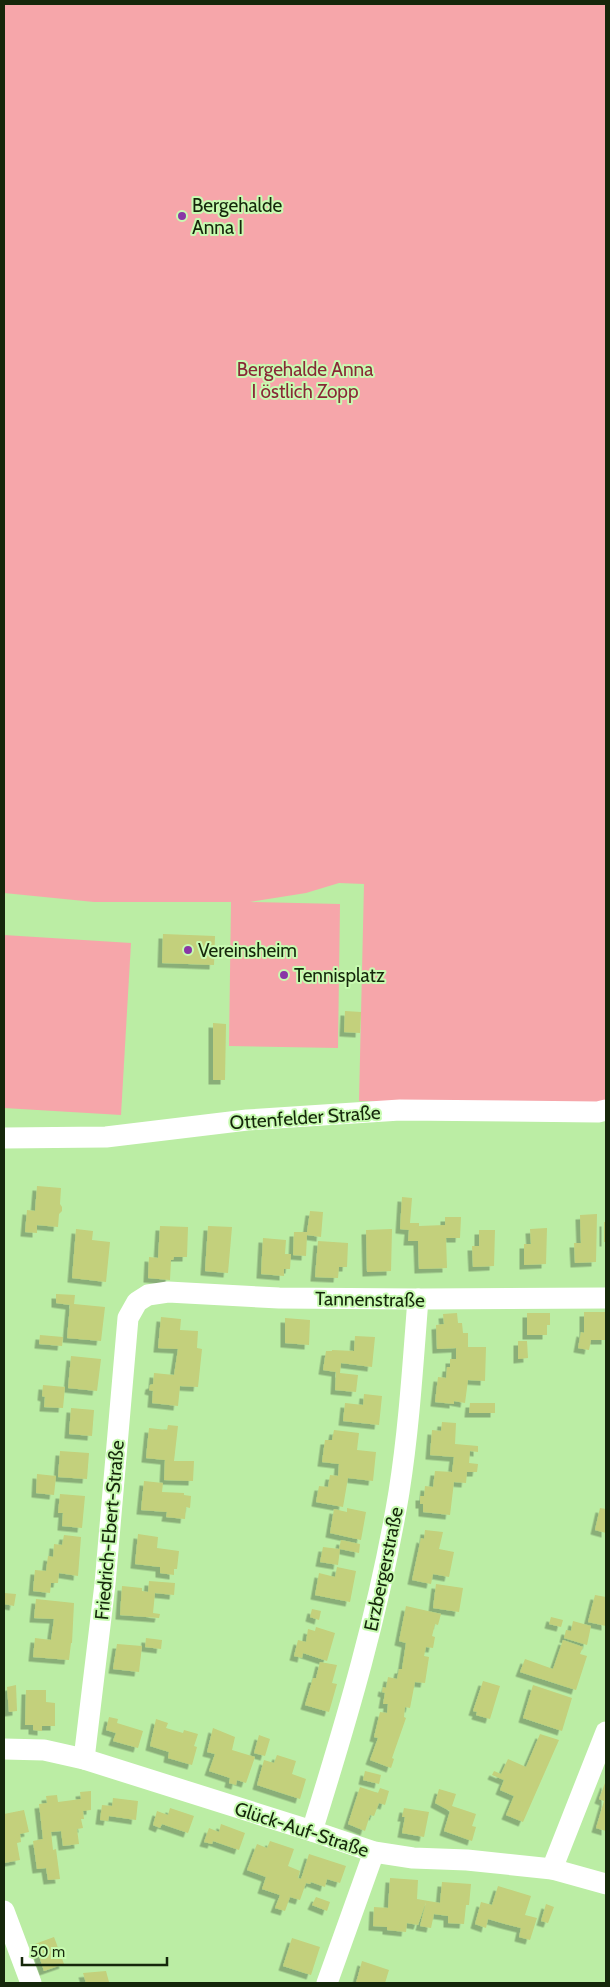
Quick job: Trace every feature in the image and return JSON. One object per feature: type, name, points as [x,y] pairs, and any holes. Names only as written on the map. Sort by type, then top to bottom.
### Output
[{"type":"street","name":"Ottenfelder Straße","points":[[4,1138],[106,1137],[247,1120],[400,1110],[598,1112],[606,1110]]},
{"type":"street","name":"Tannenstraße","points":[[137,1302],[148,1295],[168,1292],[279,1298],[606,1298]]},
{"type":"street","name":"Erzbergerstraße","points":[[312,1831],[341,1740],[367,1646],[399,1492],[411,1391],[418,1299]]},
{"type":"street","name":"Friedrich-Ebert-Straße","points":[[84,1759],[105,1584],[128,1318],[137,1302]]},
{"type":"street","points":[[552,1869],[606,1732]]},
{"type":"street","name":"Glück-Auf-Straße","points":[[4,1749],[44,1750],[84,1759],[374,1852],[413,1858],[467,1860],[552,1869],[606,1884]]},
{"type":"street","points":[[327,1983],[374,1852]]},
{"type":"street","points":[[4,1911],[31,1983]]},
{"type":"green space","name":"Bergehalde Anna I östlich Zopp","points":[[4,4],[606,4],[606,1100],[596,1103],[359,1101],[364,884],[339,883],[306,893],[250,902],[340,904],[338,1048],[229,1046],[231,902],[94,902],[4,893]]},
{"type":"green space","points":[[4,935],[131,943],[121,1115],[4,1108]]},
{"type":"building","name":"Vereinsheim","points":[[163,934],[215,936],[214,965],[162,963]]},
{"type":"building","points":[[345,1011],[361,1012],[360,1033],[344,1032]]},
{"type":"building","points":[[213,1023],[226,1024],[225,1080],[213,1080]]},
{"type":"building","points":[[37,1186],[61,1188],[60,1204],[62,1211],[59,1214],[58,1227],[37,1225],[37,1233],[25,1232],[27,1210],[35,1211]]},
{"type":"building","points":[[402,1197],[412,1198],[410,1223],[419,1223],[419,1226],[445,1225],[445,1217],[461,1217],[460,1238],[446,1238],[447,1268],[419,1269],[418,1241],[408,1241],[409,1230],[400,1229]]},
{"type":"building","points":[[310,1211],[323,1212],[321,1237],[307,1235],[306,1256],[293,1255],[294,1232],[307,1232]]},
{"type":"building","points":[[597,1214],[596,1262],[575,1263],[574,1243],[581,1243],[580,1215]]},
{"type":"building","points":[[604,1222],[606,1222],[606,1242],[604,1242]]},
{"type":"building","points":[[160,1226],[188,1227],[187,1257],[174,1257],[171,1260],[170,1280],[148,1278],[149,1257],[158,1258]]},
{"type":"building","points":[[208,1226],[232,1227],[228,1273],[205,1271]]},
{"type":"building","points":[[547,1228],[546,1264],[524,1265],[524,1244],[531,1244],[530,1229]]},
{"type":"building","points":[[76,1229],[93,1231],[92,1240],[110,1242],[106,1282],[72,1278]]},
{"type":"building","points":[[392,1229],[391,1271],[367,1272],[366,1230]]},
{"type":"building","points":[[479,1230],[495,1230],[494,1266],[473,1267],[472,1246],[479,1246]]},
{"type":"building","points":[[263,1238],[286,1240],[285,1254],[291,1254],[290,1269],[284,1269],[284,1276],[261,1274]]},
{"type":"building","points":[[318,1241],[348,1243],[347,1267],[339,1267],[338,1278],[315,1277]]},
{"type":"building","points":[[56,1294],[75,1295],[74,1304],[105,1307],[101,1341],[67,1338],[70,1305],[56,1303]]},
{"type":"building","points":[[584,1312],[606,1312],[606,1340],[591,1340],[589,1350],[578,1348],[581,1332],[584,1333]]},
{"type":"building","points":[[457,1313],[458,1323],[462,1323],[463,1333],[468,1333],[468,1347],[486,1347],[485,1381],[468,1380],[465,1403],[454,1401],[454,1404],[435,1402],[438,1377],[446,1378],[447,1367],[450,1367],[450,1359],[456,1359],[456,1348],[437,1349],[436,1325],[444,1324],[443,1314]]},
{"type":"building","points":[[527,1313],[550,1313],[550,1325],[547,1325],[547,1335],[527,1335]]},
{"type":"building","points":[[161,1317],[181,1319],[180,1330],[198,1331],[197,1348],[202,1349],[198,1387],[180,1386],[178,1406],[152,1403],[153,1391],[149,1390],[150,1385],[153,1384],[154,1373],[174,1375],[178,1349],[158,1348]]},
{"type":"building","points":[[285,1318],[310,1320],[309,1345],[285,1343]]},
{"type":"building","points":[[40,1335],[63,1337],[62,1346],[39,1344]]},
{"type":"building","points":[[355,1336],[375,1337],[372,1367],[341,1363],[340,1373],[358,1375],[356,1392],[335,1390],[336,1372],[323,1370],[326,1351],[354,1351]]},
{"type":"building","points":[[518,1341],[527,1341],[528,1358],[518,1359]]},
{"type":"building","points":[[71,1356],[101,1359],[97,1391],[68,1388]]},
{"type":"building","points":[[43,1385],[65,1387],[63,1408],[44,1407]]},
{"type":"building","points":[[364,1394],[382,1396],[379,1425],[343,1421],[345,1403],[363,1405]]},
{"type":"building","points":[[470,1403],[495,1403],[495,1413],[469,1413]]},
{"type":"building","points":[[71,1408],[94,1410],[92,1436],[69,1434]]},
{"type":"building","points":[[442,1422],[456,1423],[455,1444],[478,1446],[478,1452],[470,1451],[469,1463],[478,1464],[477,1472],[467,1472],[466,1483],[454,1482],[450,1515],[423,1512],[423,1504],[420,1504],[420,1496],[424,1496],[425,1486],[433,1487],[435,1471],[452,1472],[454,1457],[430,1455],[432,1430],[441,1431]]},
{"type":"building","points":[[168,1425],[178,1426],[174,1461],[194,1461],[193,1481],[164,1480],[165,1460],[146,1458],[149,1428],[167,1430]]},
{"type":"building","points":[[334,1430],[359,1433],[357,1450],[376,1452],[373,1481],[348,1478],[343,1507],[316,1502],[319,1486],[328,1487],[330,1475],[338,1476],[339,1464],[322,1462],[325,1440],[332,1440]]},
{"type":"building","points":[[60,1451],[89,1453],[87,1479],[58,1477]]},
{"type":"building","points":[[37,1474],[56,1476],[54,1495],[36,1493]]},
{"type":"building","points":[[144,1481],[163,1483],[162,1492],[184,1493],[184,1495],[191,1496],[190,1508],[186,1507],[185,1519],[166,1517],[167,1512],[141,1510]]},
{"type":"building","points":[[60,1494],[85,1496],[82,1528],[62,1526],[63,1513],[58,1513]]},
{"type":"building","points":[[347,1508],[366,1512],[361,1540],[330,1533],[334,1509],[347,1512]]},
{"type":"building","points":[[600,1508],[606,1509],[606,1533],[595,1530]]},
{"type":"building","points":[[425,1530],[443,1532],[439,1549],[454,1552],[449,1577],[433,1574],[431,1584],[412,1580],[421,1538],[424,1539]]},
{"type":"building","points":[[138,1534],[158,1537],[157,1548],[179,1551],[177,1569],[174,1569],[174,1575],[160,1573],[160,1567],[135,1564]]},
{"type":"building","points":[[64,1535],[81,1537],[78,1576],[59,1573],[58,1583],[51,1583],[50,1593],[33,1591],[35,1570],[46,1571],[48,1556],[53,1557],[54,1544],[62,1545]]},
{"type":"building","points":[[341,1540],[360,1544],[359,1553],[340,1549],[338,1565],[320,1562],[323,1547],[339,1549]]},
{"type":"building","points":[[337,1567],[356,1571],[350,1602],[315,1595],[319,1573],[335,1577]]},
{"type":"building","points":[[149,1581],[175,1583],[174,1595],[155,1593],[153,1613],[160,1614],[159,1618],[120,1615],[122,1586],[142,1588],[142,1591],[148,1592]]},
{"type":"building","points":[[436,1584],[463,1588],[459,1612],[433,1608]]},
{"type":"building","points":[[4,1593],[16,1594],[14,1606],[4,1604]]},
{"type":"building","points":[[595,1595],[606,1597],[606,1626],[588,1622]]},
{"type":"building","points":[[36,1599],[74,1603],[72,1643],[69,1660],[33,1657],[35,1638],[51,1640],[54,1619],[34,1618]]},
{"type":"building","points":[[406,1606],[441,1614],[438,1625],[435,1624],[432,1636],[435,1637],[433,1648],[426,1647],[424,1656],[429,1657],[425,1683],[415,1682],[410,1708],[405,1707],[404,1717],[406,1718],[392,1758],[394,1759],[391,1768],[370,1760],[378,1738],[374,1737],[380,1712],[387,1713],[388,1704],[383,1704],[385,1693],[382,1692],[383,1687],[386,1688],[388,1677],[397,1679],[399,1669],[402,1669],[406,1643],[399,1641]]},
{"type":"building","points":[[312,1609],[321,1611],[319,1620],[310,1617]]},
{"type":"building","points":[[551,1617],[563,1620],[561,1627],[549,1624]]},
{"type":"building","points":[[573,1621],[591,1626],[587,1645],[564,1638],[566,1630],[571,1631]]},
{"type":"building","points":[[316,1627],[335,1633],[327,1661],[303,1653],[302,1658],[294,1656],[298,1640],[306,1642],[308,1629],[315,1631]]},
{"type":"building","points":[[146,1638],[162,1640],[161,1649],[145,1647]]},
{"type":"building","points":[[563,1640],[583,1647],[580,1654],[587,1656],[576,1690],[520,1672],[525,1659],[553,1669]]},
{"type":"building","points":[[117,1644],[142,1646],[139,1672],[113,1669]]},
{"type":"building","points":[[320,1662],[337,1665],[332,1683],[337,1684],[329,1712],[305,1705]]},
{"type":"building","points":[[483,1681],[500,1686],[490,1719],[476,1715],[477,1712],[473,1711]]},
{"type":"building","points":[[16,1685],[17,1711],[9,1712],[7,1687]]},
{"type":"building","points":[[533,1685],[572,1698],[562,1731],[523,1718]]},
{"type":"building","points":[[26,1690],[46,1690],[46,1702],[55,1703],[55,1726],[42,1726],[42,1731],[33,1730],[33,1725],[25,1725]]},
{"type":"building","points":[[109,1717],[118,1719],[117,1723],[143,1731],[138,1748],[113,1741],[116,1733],[106,1730]]},
{"type":"building","points":[[156,1719],[168,1723],[166,1728],[183,1733],[184,1730],[198,1734],[194,1746],[197,1747],[192,1765],[168,1758],[169,1752],[150,1746]]},
{"type":"building","points":[[213,1728],[235,1737],[232,1750],[255,1757],[246,1783],[237,1780],[236,1785],[229,1783],[230,1778],[209,1771],[215,1754],[207,1752]]},
{"type":"building","points":[[540,1734],[559,1740],[523,1822],[506,1815],[514,1796],[500,1790],[504,1780],[492,1775],[494,1771],[501,1774],[508,1759],[526,1767]]},
{"type":"building","points":[[259,1735],[270,1739],[265,1756],[254,1753]]},
{"type":"building","points":[[277,1755],[296,1761],[292,1774],[306,1779],[300,1799],[257,1785],[264,1760],[274,1763]]},
{"type":"building","points":[[365,1771],[381,1775],[379,1784],[363,1780]]},
{"type":"building","points":[[605,1783],[606,1831],[596,1828],[604,1801],[599,1799]]},
{"type":"building","points":[[360,1787],[378,1793],[380,1788],[389,1791],[385,1805],[379,1803],[374,1816],[370,1815],[365,1831],[348,1824]]},
{"type":"building","points":[[439,1789],[456,1794],[452,1806],[476,1814],[472,1826],[476,1827],[472,1841],[444,1831],[450,1811],[435,1803]]},
{"type":"building","points":[[91,1791],[91,1810],[83,1811],[84,1819],[81,1819],[83,1828],[77,1829],[79,1844],[63,1846],[61,1831],[51,1832],[53,1850],[56,1849],[60,1879],[48,1880],[46,1868],[37,1869],[33,1841],[43,1839],[39,1804],[47,1803],[46,1796],[57,1795],[58,1802],[81,1799],[80,1792]]},
{"type":"building","points":[[113,1798],[138,1801],[136,1820],[109,1816],[108,1821],[100,1820],[102,1805],[112,1806]]},
{"type":"building","points":[[170,1808],[194,1816],[188,1833],[162,1824],[160,1828],[153,1825],[157,1811],[168,1815]]},
{"type":"building","points":[[404,1808],[429,1812],[424,1837],[402,1833],[405,1817],[402,1817]]},
{"type":"building","points":[[24,1810],[29,1832],[20,1834],[21,1842],[17,1843],[20,1860],[4,1863],[4,1814]]},
{"type":"building","points":[[221,1824],[245,1833],[239,1850],[213,1841],[212,1844],[204,1842],[209,1828],[219,1832]]},
{"type":"building","points":[[270,1841],[294,1849],[288,1866],[300,1871],[298,1878],[301,1879],[309,1854],[346,1866],[340,1883],[327,1879],[325,1887],[311,1882],[310,1884],[306,1883],[300,1900],[290,1897],[285,1911],[275,1908],[280,1895],[262,1889],[266,1877],[247,1870],[257,1844],[267,1848]]},
{"type":"building","points":[[390,1878],[418,1880],[417,1899],[440,1903],[442,1882],[471,1884],[469,1905],[466,1905],[464,1924],[448,1923],[448,1916],[434,1914],[431,1928],[420,1926],[426,1902],[418,1925],[407,1923],[406,1932],[387,1930],[387,1927],[373,1926],[374,1907],[388,1908]]},
{"type":"building","points":[[498,1886],[531,1896],[525,1915],[537,1918],[530,1940],[519,1937],[521,1928],[488,1919],[486,1928],[475,1924],[481,1902],[492,1905]]},
{"type":"building","points":[[316,1897],[330,1902],[327,1911],[312,1905]]},
{"type":"building","points":[[546,1904],[554,1907],[548,1923],[541,1921]]},
{"type":"building","points":[[54,1937],[64,1964],[44,1971],[35,1944]]},
{"type":"building","points":[[292,1938],[320,1947],[311,1975],[283,1966]]},
{"type":"building","points":[[362,1961],[389,1970],[385,1983],[356,1983]]},
{"type":"building","points":[[106,1971],[109,1982],[86,1983],[83,1973]]},
{"type":"place","name":"Bergehalde Anna I","points":[[182,216]]},
{"type":"place","name":"Vereinsheim","points":[[188,950]]},
{"type":"place","name":"Tennisplatz","points":[[284,975]]}]
